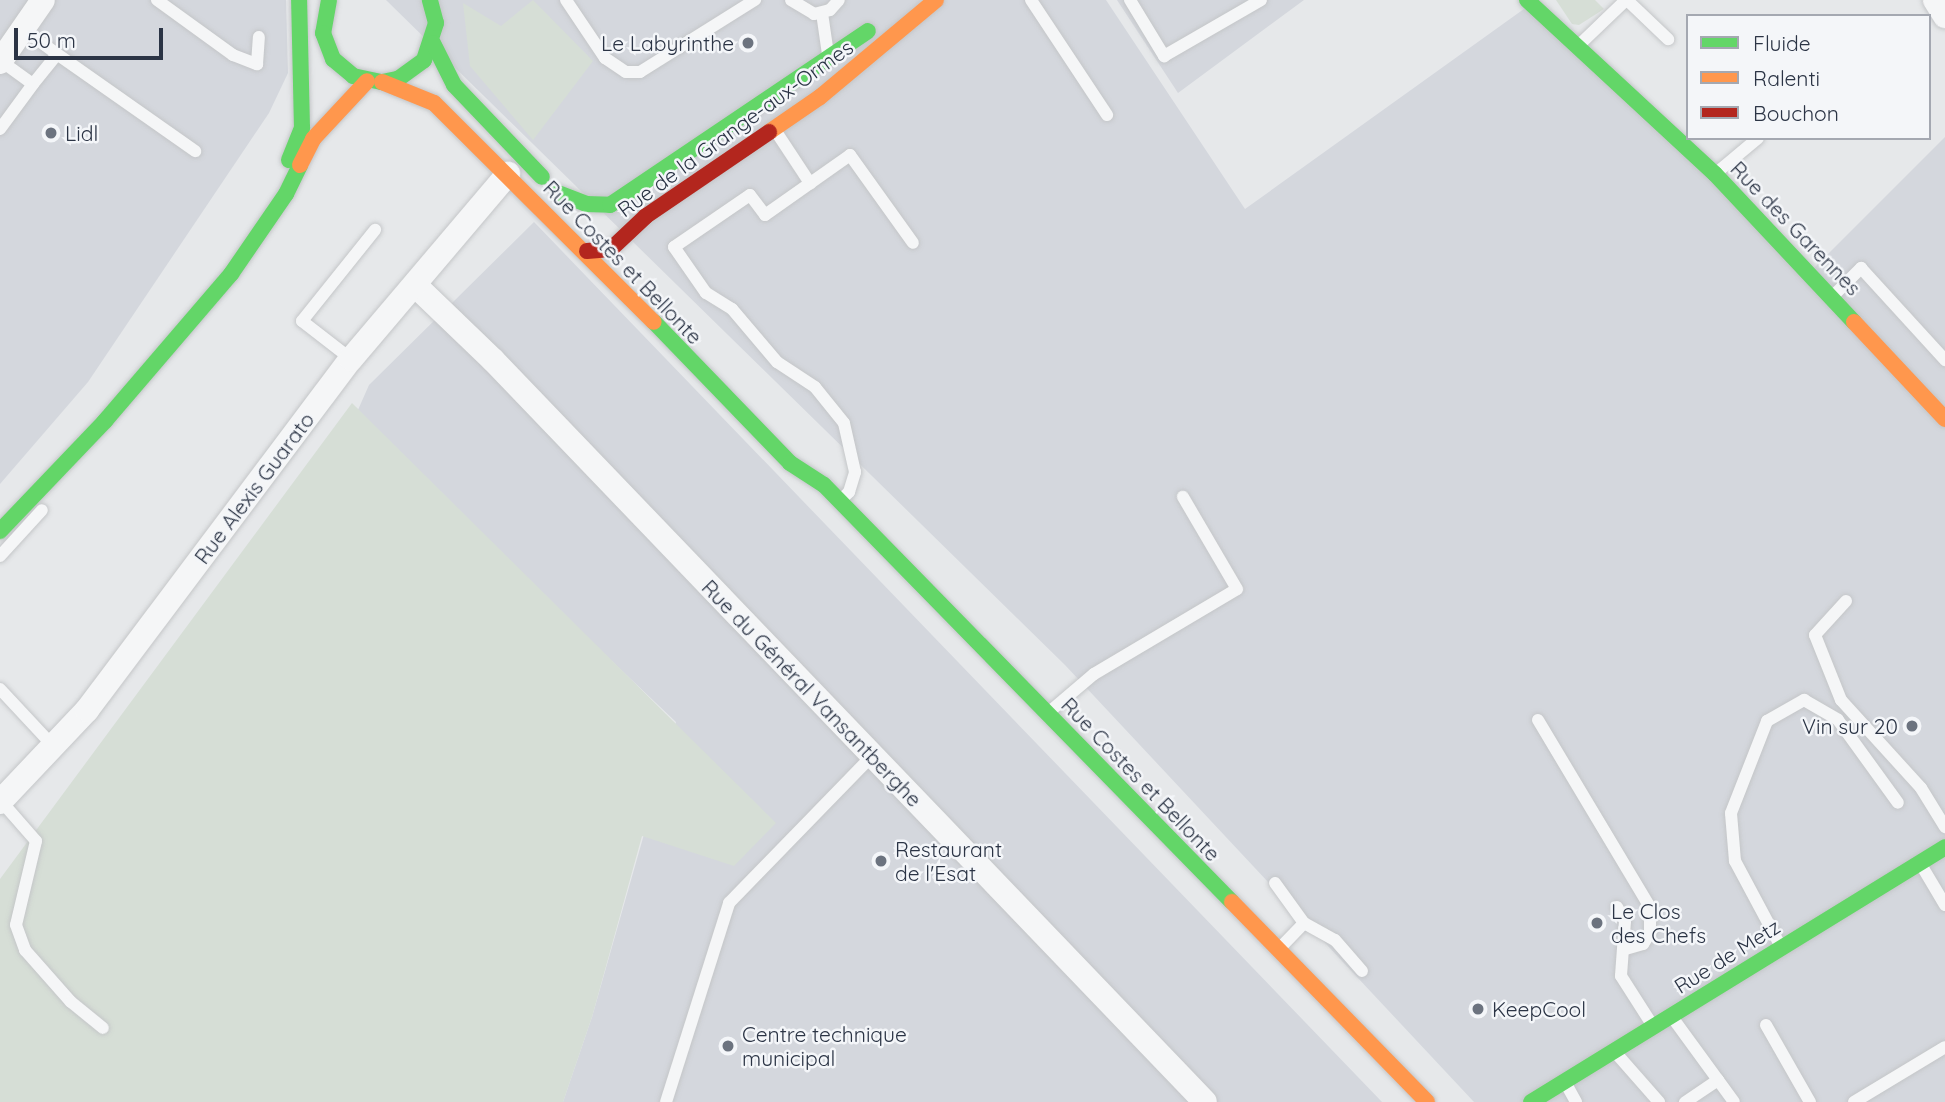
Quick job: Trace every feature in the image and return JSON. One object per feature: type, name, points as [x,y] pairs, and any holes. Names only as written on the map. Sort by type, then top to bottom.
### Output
[{"type":"main road","points":[[258,238],[302,128],[299,0]]},
{"type":"main road","points":[[326,72],[327,48],[323,17],[328,0]]},
{"type":"main road","points":[[313,139],[374,82],[412,71],[433,43],[436,23],[430,0]]},
{"type":"main road","name":"Rue de la Grange-aux-Ormes","points":[[558,193],[586,204],[610,205],[913,0]]},
{"type":"main road","name":"Rue de la Grange-aux-Ormes","points":[[604,252],[646,216],[774,129],[936,0]]},
{"type":"main road","name":"Rue des Garennes","points":[[1531,1],[1715,174],[1833,296],[1945,419]]},
{"type":"main road","name":"Rue Costes et Bellonte","points":[[433,43],[454,85],[558,193],[604,252],[790,463],[824,485],[840,501],[1427,1102]]},
{"type":"main road","name":"Rue Costes et Bellonte","points":[[327,48],[342,69],[434,103],[508,173],[604,252]]},
{"type":"main road","points":[[0,531],[104,421],[258,238],[313,139],[320,107]]},
{"type":"main road","name":"Rue Costes et Bellonte","points":[[803,449],[824,485]]},
{"type":"main road","name":"Rue de Metz","points":[[1531,1102],[1945,847]]},
{"type":"street","points":[[0,62],[43,0]]},
{"type":"street","points":[[1935,0],[1945,16]]},
{"type":"street","name":"Rue Alexis Guarato","points":[[0,801],[55,749],[351,359],[416,286],[508,173]]},
{"type":"street","name":"Rue du Général Vansantberghe","points":[[416,286],[493,360],[1205,1102]]},
{"type":"lane","points":[[157,0],[233,55],[257,64],[258,37]]},
{"type":"lane","points":[[566,0],[606,58],[626,72],[640,72],[755,0]]},
{"type":"lane","points":[[792,0],[806,13],[822,13],[839,0]]},
{"type":"lane","points":[[1031,0],[1107,115]]},
{"type":"lane","points":[[1130,0],[1164,56],[1261,0]]},
{"type":"lane","points":[[1577,47],[1626,0],[1668,39]]},
{"type":"lane","points":[[822,13],[828,59],[841,78]]},
{"type":"lane","points":[[23,29],[195,151]]},
{"type":"lane","points":[[0,129],[57,54]]},
{"type":"lane","points":[[0,62],[33,83]]},
{"type":"lane","points":[[758,107],[810,183]]},
{"type":"lane","points":[[1715,174],[1756,140]]},
{"type":"lane","points":[[840,501],[849,492],[855,472],[844,423],[815,387],[777,362],[732,309],[706,292],[674,247],[750,195],[765,215],[850,155],[913,243]]},
{"type":"lane","points":[[351,359],[302,321],[376,230]]},
{"type":"lane","points":[[1833,296],[1861,268],[1945,360]]},
{"type":"lane","points":[[87,462],[104,421]]},
{"type":"lane","points":[[1048,713],[1094,674],[1237,589],[1183,497]]},
{"type":"lane","points":[[0,556],[52,500]]},
{"type":"lane","points":[[1846,601],[1815,635],[1841,699],[1921,788],[1945,827]]},
{"type":"lane","points":[[0,689],[55,749]]},
{"type":"lane","points":[[1781,947],[1735,861],[1731,813],[1767,721],[1804,699],[1838,720],[1898,803]]},
{"type":"lane","points":[[1538,719],[1650,907],[1650,933],[1643,944],[1625,948]]},
{"type":"lane","points":[[666,1102],[729,903],[872,756]]},
{"type":"lane","points":[[0,801],[36,841],[16,925],[25,950],[71,1002],[103,1028]]},
{"type":"lane","points":[[1919,863],[1945,905]]},
{"type":"lane","points":[[1275,883],[1304,923],[1335,940],[1362,971]]},
{"type":"lane","points":[[1617,907],[1625,921],[1621,976],[1653,1027]]},
{"type":"lane","points":[[1279,950],[1304,923]]},
{"type":"lane","points":[[1671,1015],[1734,1102]]},
{"type":"lane","points":[[1766,1025],[1810,1102]]},
{"type":"lane","points":[[1854,1102],[1945,1047]]},
{"type":"lane","points":[[1614,1052],[1659,1102]]},
{"type":"lane","points":[[1685,1102],[1718,1080]]},
{"type":"lane","points":[[1565,1082],[1576,1102]]},
{"type":"shaded area","points":[[0,0],[286,0],[288,73],[269,113],[88,382],[0,484]]},
{"type":"shaded area","points":[[386,0],[1106,0],[1245,209],[1531,4],[1810,272],[1945,137],[1945,1102],[1474,1102],[1065,665]]},
{"type":"shaded area","points":[[533,0],[593,61],[533,140],[470,66],[463,3],[501,26]]},
{"type":"shaded area","points":[[1117,0],[1304,0],[1178,93]]},
{"type":"shaded area","points":[[1556,0],[1595,0],[1604,9],[1579,25],[1572,24]]},
{"type":"shaded area","points":[[534,222],[1382,1102],[563,1102],[592,1017],[676,722],[559,611],[342,446],[369,385]]},
{"type":"shaded area","points":[[352,403],[776,823],[734,866],[642,836],[592,1017],[563,1102],[0,1102],[0,879]]},
{"type":"traffic: fast","points":[[289,160],[302,128],[299,0]]},
{"type":"traffic: fast","points":[[329,0],[323,33],[333,59],[353,76],[382,82],[398,79],[424,60],[436,23],[430,0]]},
{"type":"traffic: fast","points":[[1527,0],[1715,174],[1854,322]]},
{"type":"traffic: fast","points":[[558,193],[586,204],[610,205],[868,31]]},
{"type":"traffic: fast","points":[[433,43],[454,85],[542,177]]},
{"type":"traffic: fast","points":[[0,531],[105,421],[231,274],[286,194],[300,165]]},
{"type":"traffic: fast","points":[[654,322],[790,463],[824,485],[1232,902]]},
{"type":"traffic: fast","points":[[1531,1102],[1945,847]]},
{"type":"traffic: slow","points":[[769,132],[820,97],[936,0]]},
{"type":"traffic: slow","points":[[300,165],[313,139],[367,81]]},
{"type":"traffic: slow","points":[[382,82],[434,103],[654,322]]},
{"type":"traffic: slow","points":[[1854,322],[1945,419]]},
{"type":"traffic: slow","points":[[1232,902],[1427,1102]]},
{"type":"traffic: jam","points":[[587,251],[611,249],[646,216],[769,132]]},
{"type":"place","name":"Le Labyrinthe","points":[[748,43]]},
{"type":"place","name":"Lidl","points":[[51,133]]},
{"type":"place","name":"Vin sur 20","points":[[1912,726]]},
{"type":"place","name":"Restaurant de l'Esat","points":[[881,861]]},
{"type":"place","name":"Le Clos des Chefs","points":[[1597,923]]},
{"type":"place","name":"KeepCool","points":[[1478,1009]]},
{"type":"place","name":"Centre technique municipal","points":[[728,1046]]}]
